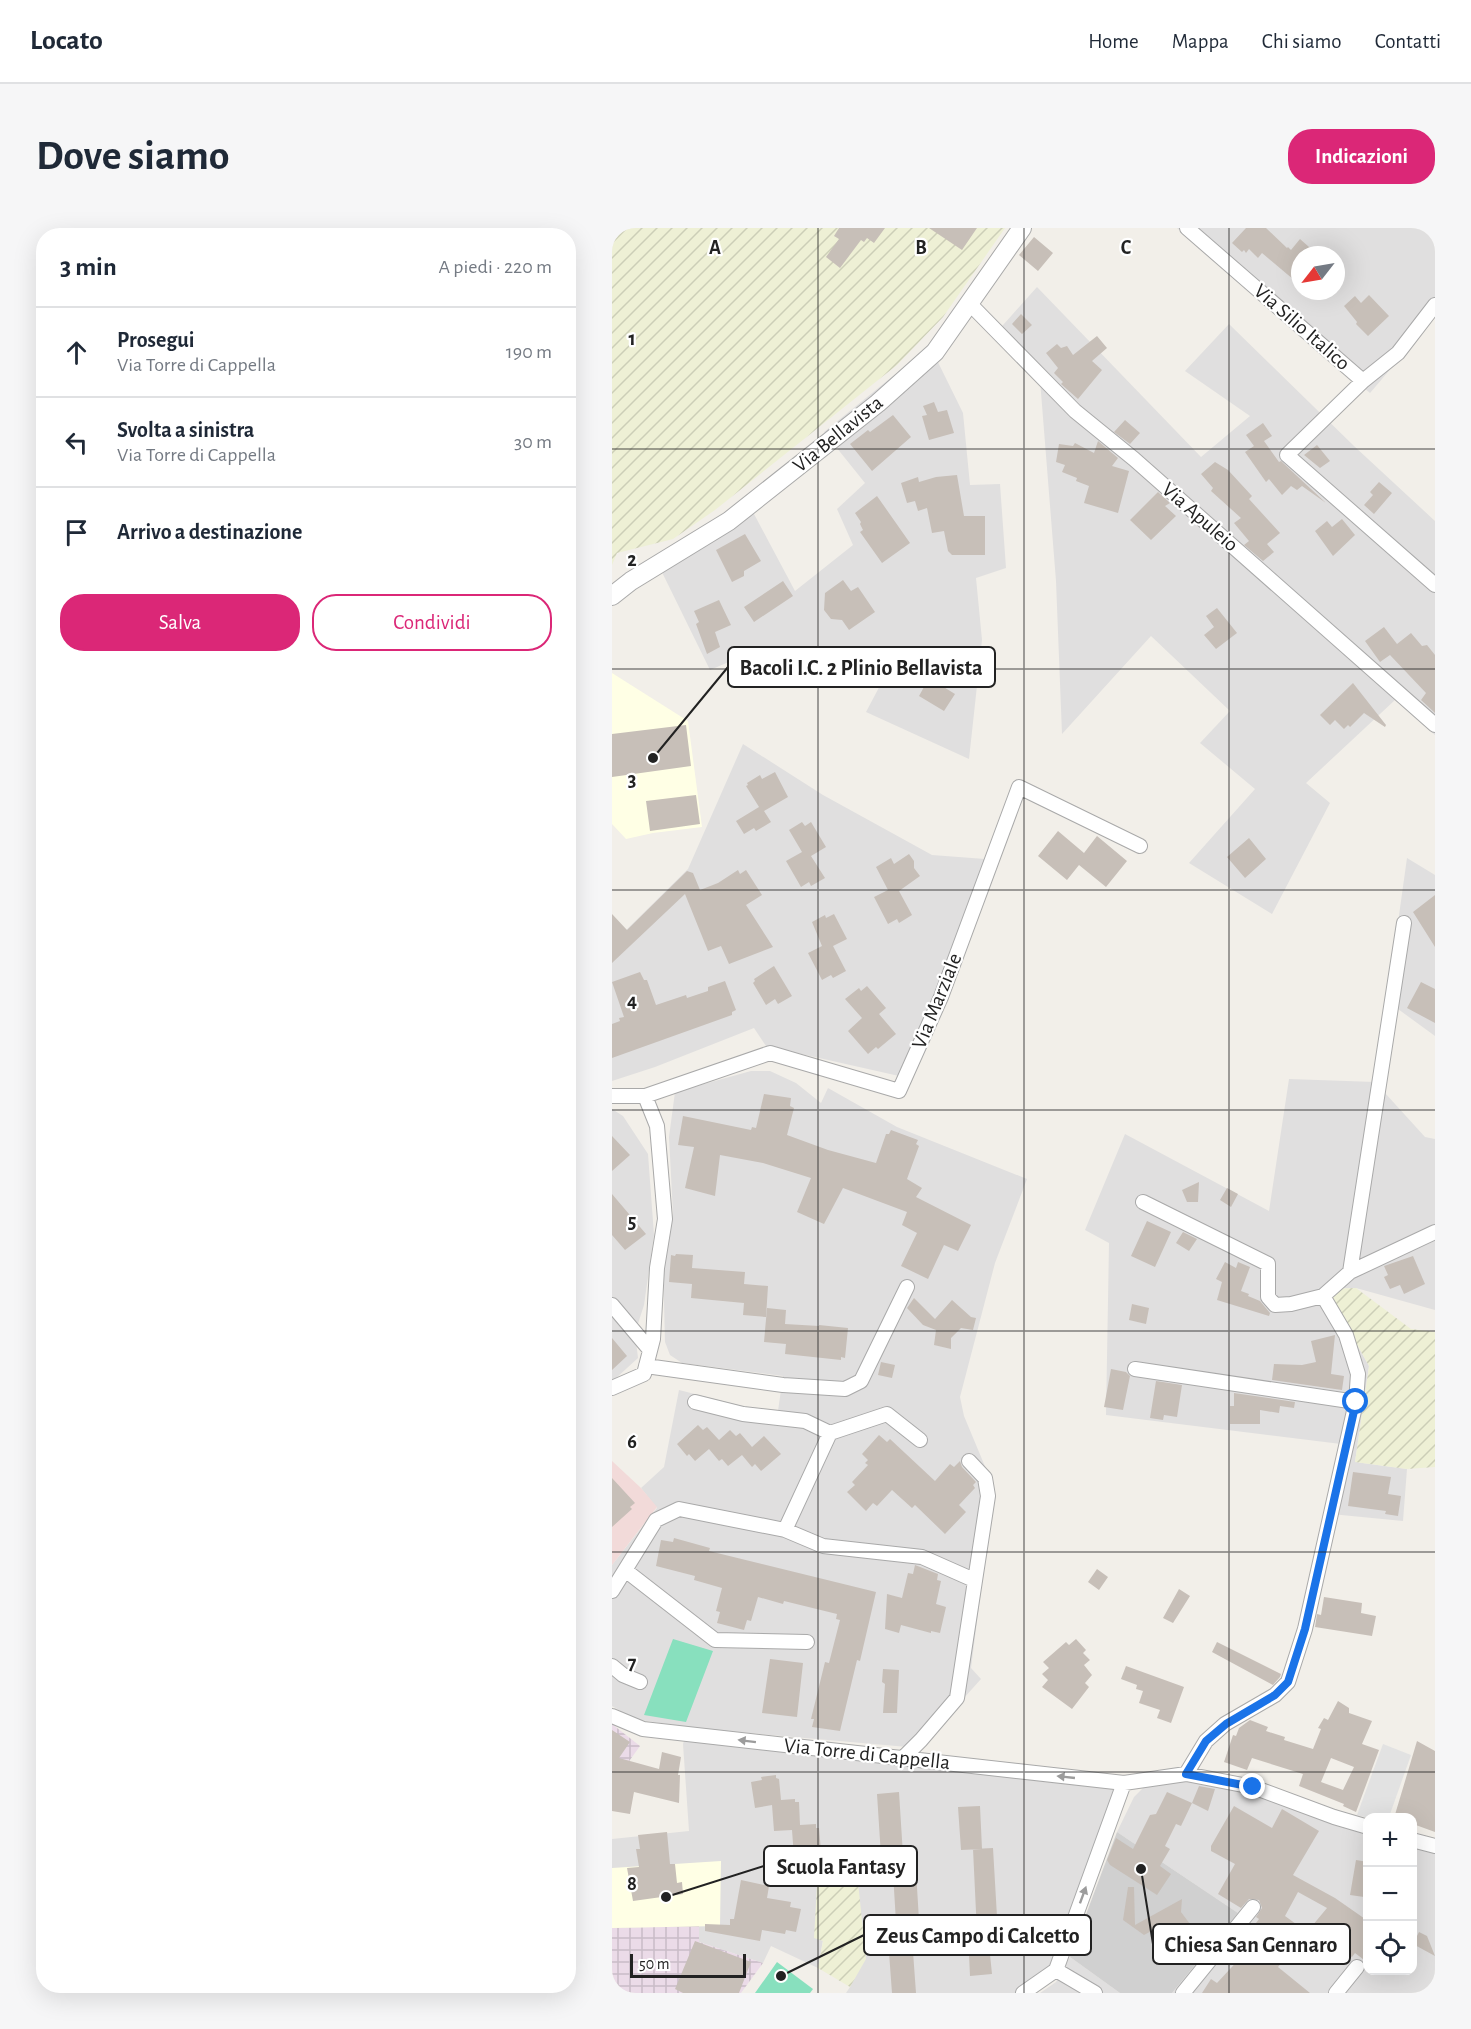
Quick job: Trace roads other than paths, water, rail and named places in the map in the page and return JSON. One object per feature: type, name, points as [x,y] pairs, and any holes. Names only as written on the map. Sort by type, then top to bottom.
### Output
[{"type":"street","name":"Via Bellavista","points":[[612,596],[631,580],[729,521],[878,403],[935,352],[1022,228]]},
{"type":"street","name":"Via Silio Italico","points":[[1187,228],[1364,381],[1398,353],[1435,305]]},
{"type":"street","name":"Via Apuleio","points":[[970,304],[1075,411],[1134,459],[1435,725]]},
{"type":"street","points":[[1364,381],[1287,455],[1435,585]]},
{"type":"street","name":"Via Marziale","points":[[612,1096],[645,1096],[770,1053],[899,1091],[941,998],[1018,787],[1140,846]]},
{"type":"street","points":[[1350,1272],[1404,923]]},
{"type":"street","points":[[612,1388],[644,1374],[653,1339],[657,1268],[665,1219],[657,1126],[645,1096]]},
{"type":"street","points":[[1143,1202],[1268,1264],[1268,1297],[1275,1305],[1291,1304],[1323,1296],[1350,1272],[1435,1232]]},
{"type":"street","points":[[646,1366],[783,1385],[844,1389],[861,1381],[907,1287]]},
{"type":"street","points":[[1186,1774],[1206,1741],[1226,1724],[1275,1695],[1288,1682],[1305,1629],[1356,1402],[1358,1374],[1346,1335],[1323,1296]]},
{"type":"street","points":[[612,1305],[650,1350]]},
{"type":"street","points":[[1135,1369],[1356,1402]]},
{"type":"street","points":[[695,1402],[743,1414],[805,1421],[830,1433],[887,1414],[920,1440]]},
{"type":"street","points":[[785,1530],[830,1433]]},
{"type":"street","points":[[903,1758],[957,1698],[988,1496],[985,1478],[969,1461]]},
{"type":"street","points":[[612,1591],[656,1520],[680,1509],[785,1530],[823,1546],[922,1557],[974,1580]]},
{"type":"street","points":[[625,1570],[715,1640],[807,1642]]},
{"type":"street","points":[[612,1666],[623,1675],[640,1682]]},
{"type":"street","name":"Via Torre di Cappella","points":[[612,1716],[643,1729],[1124,1783],[1186,1774],[1253,1787],[1363,1826]]},
{"type":"street","points":[[1023,1993],[1056,1970],[1124,1783]]},
{"type":"street","points":[[1417,1841],[1435,1846]]},
{"type":"street","points":[[1184,1993],[1253,1907]]},
{"type":"street","points":[[1336,1993],[1357,1967]]},
{"type":"street","points":[[1056,1970],[1095,1993]]},
{"type":"place","name":"Bacoli I.C. 2 Plinio Bellavista","points":[[653,758]]},
{"type":"place","name":"Chiesa San Gennaro","points":[[1141,1869]]},
{"type":"place","name":"Scuola Fantasy","points":[[666,1897]]},
{"type":"place","name":"Zeus Campo di Calcetto","points":[[781,1976]]}]
